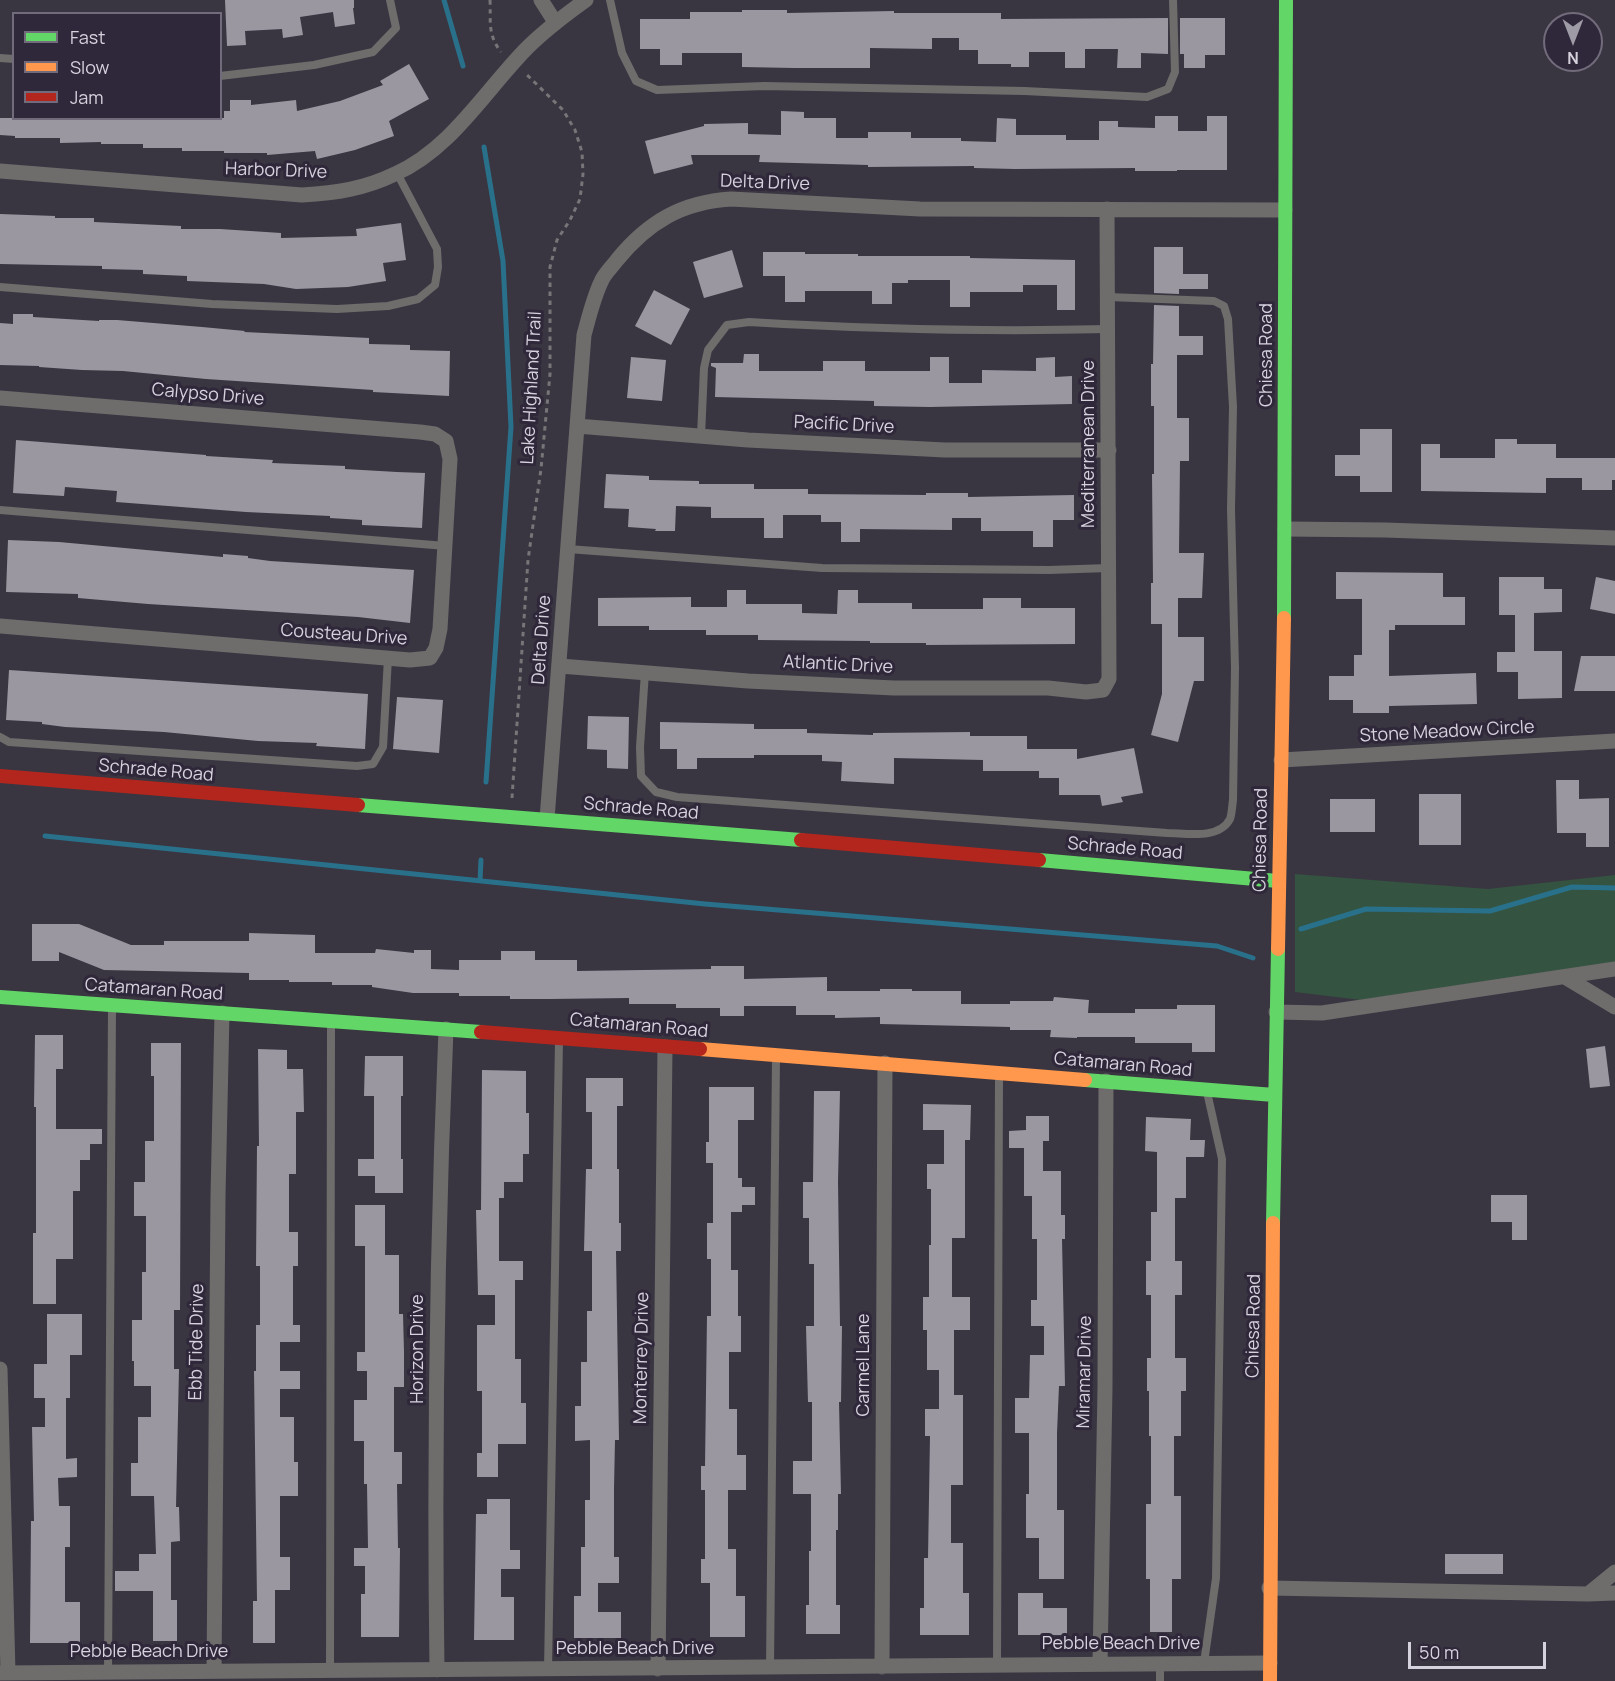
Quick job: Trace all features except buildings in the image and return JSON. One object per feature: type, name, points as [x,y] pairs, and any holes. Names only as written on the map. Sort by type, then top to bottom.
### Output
[{"type":"street","points":[[541,0],[555,22]]},
{"type":"street","name":"Harbor Drive","points":[[0,171],[302,195],[338,193],[371,184],[397,173],[449,136],[514,63],[555,22],[586,0]]},
{"type":"street","name":"Chiesa Road","points":[[1270,1681],[1274,1095],[1285,529],[1286,0]]},
{"type":"street","name":"Delta Drive","points":[[547,819],[584,335],[602,280],[630,244],[657,222],[688,206],[731,199],[920,209],[1285,210]]},
{"type":"street","name":"Mediterranean Drive","points":[[1107,209],[1109,679]]},
{"type":"street","name":"Calypso Drive","points":[[0,398],[412,431]]},
{"type":"street","name":"Pacific Drive","points":[[577,426],[701,436],[945,450],[1109,450]]},
{"type":"street","name":"Cousteau Drive","points":[[0,626],[410,660],[430,658],[436,648],[440,629],[450,459],[446,441],[435,434],[412,431]]},
{"type":"street","points":[[1285,529],[1615,538]]},
{"type":"street","name":"Atlantic Drive","points":[[560,666],[748,681],[894,688],[1048,688],[1086,692],[1103,690],[1109,679]]},
{"type":"street","name":"Stone Meadow Circle","points":[[1281,760],[1615,741]]},
{"type":"street","name":"Schrade Road","points":[[0,776],[511,816],[1278,881]]},
{"type":"street","points":[[1276,1011],[1322,1013],[1615,969]]},
{"type":"street","points":[[1565,977],[1615,1007]]},
{"type":"street","name":"Catamaran Road","points":[[0,997],[446,1029],[1274,1095]]},
{"type":"street","name":"Ebb Tide Drive","points":[[214,1671],[222,1013]]},
{"type":"street","name":"Horizon Drive","points":[[437,1670],[435,1562],[438,1205],[446,1029]]},
{"type":"street","name":"Monterrey Drive","points":[[658,1669],[665,1047]]},
{"type":"street","name":"Carmel Lane","points":[[882,1667],[885,1063]]},
{"type":"street","name":"Miramar Drive","points":[[1100,1663],[1105,1388],[1106,1081]]},
{"type":"street","points":[[0,1369],[4,1673]]},
{"type":"street","points":[[1588,1594],[1615,1572]]},
{"type":"street","points":[[1269,1588],[1615,1593]]},
{"type":"street","name":"Pebble Beach Drive","points":[[4,1673],[437,1670],[459,1675],[548,1669],[1270,1663]]},
{"type":"lane","points":[[222,76],[314,65],[373,52],[396,28],[390,0]]},
{"type":"lane","points":[[610,0],[622,53],[636,81],[657,90],[764,86],[1148,96],[1168,89],[1175,72],[1173,0]]},
{"type":"lane","points":[[0,287],[212,304],[337,309],[388,306],[418,300],[435,285],[438,267],[437,249],[397,173]]},
{"type":"lane","points":[[645,672],[639,747],[640,776],[656,792],[677,797],[1167,833],[1212,833],[1223,828],[1230,818],[1233,800],[1235,668],[1231,509],[1233,407],[1228,319],[1224,306],[1214,301],[1108,297]]},
{"type":"lane","points":[[701,436],[704,368],[708,350],[727,325],[749,322],[1008,332],[1108,329]]},
{"type":"lane","points":[[0,510],[446,546]]},
{"type":"lane","points":[[568,549],[822,568],[1049,570],[1109,568]]},
{"type":"lane","points":[[0,737],[9,742],[357,766],[373,764],[383,747],[388,658]]},
{"type":"lane","points":[[108,1672],[112,1005]]},
{"type":"lane","points":[[330,1670],[331,1021]]},
{"type":"lane","points":[[548,1669],[559,1038]]},
{"type":"lane","points":[[770,1668],[776,1055]]},
{"type":"lane","points":[[997,1665],[999,1072]]},
{"type":"lane","points":[[1204,1663],[1216,1578],[1222,1159],[1206,1090]]},
{"type":"lane","points":[[1160,1663],[1160,1681]]},
{"type":"path","name":"Lake Highland Trail","points":[[490,0],[489,20],[492,37],[500,51],[563,110],[575,130],[582,152],[583,174],[580,199],[557,240],[550,267],[550,374],[541,470],[528,560],[511,816]]},
{"type":"green space","points":[[1295,874],[1488,889],[1615,875],[1615,962],[1361,1000],[1295,992]]},
{"type":"waterway","points":[[444,0],[463,66]]},
{"type":"waterway","points":[[484,147],[503,261],[511,427],[486,782]]},
{"type":"waterway","points":[[45,836],[705,904],[1217,946],[1253,958]]},
{"type":"waterway","points":[[480,881],[481,860]]},
{"type":"waterway","points":[[1301,929],[1366,909],[1490,911],[1572,887],[1615,888]]},
{"type":"traffic: fast","points":[[1284,618],[1286,0]]},
{"type":"traffic: fast","points":[[358,805],[801,840]]},
{"type":"traffic: fast","points":[[1039,860],[1278,881]]},
{"type":"traffic: fast","points":[[1273,1223],[1278,949]]},
{"type":"traffic: fast","points":[[0,997],[481,1032]]},
{"type":"traffic: fast","points":[[1085,1080],[1274,1095]]},
{"type":"traffic: slow","points":[[1278,949],[1284,618]]},
{"type":"traffic: slow","points":[[700,1049],[1085,1080]]},
{"type":"traffic: slow","points":[[1270,1681],[1273,1223]]},
{"type":"traffic: jam","points":[[0,776],[358,805]]},
{"type":"traffic: jam","points":[[801,840],[1039,860]]},
{"type":"traffic: jam","points":[[481,1032],[700,1049]]}]
